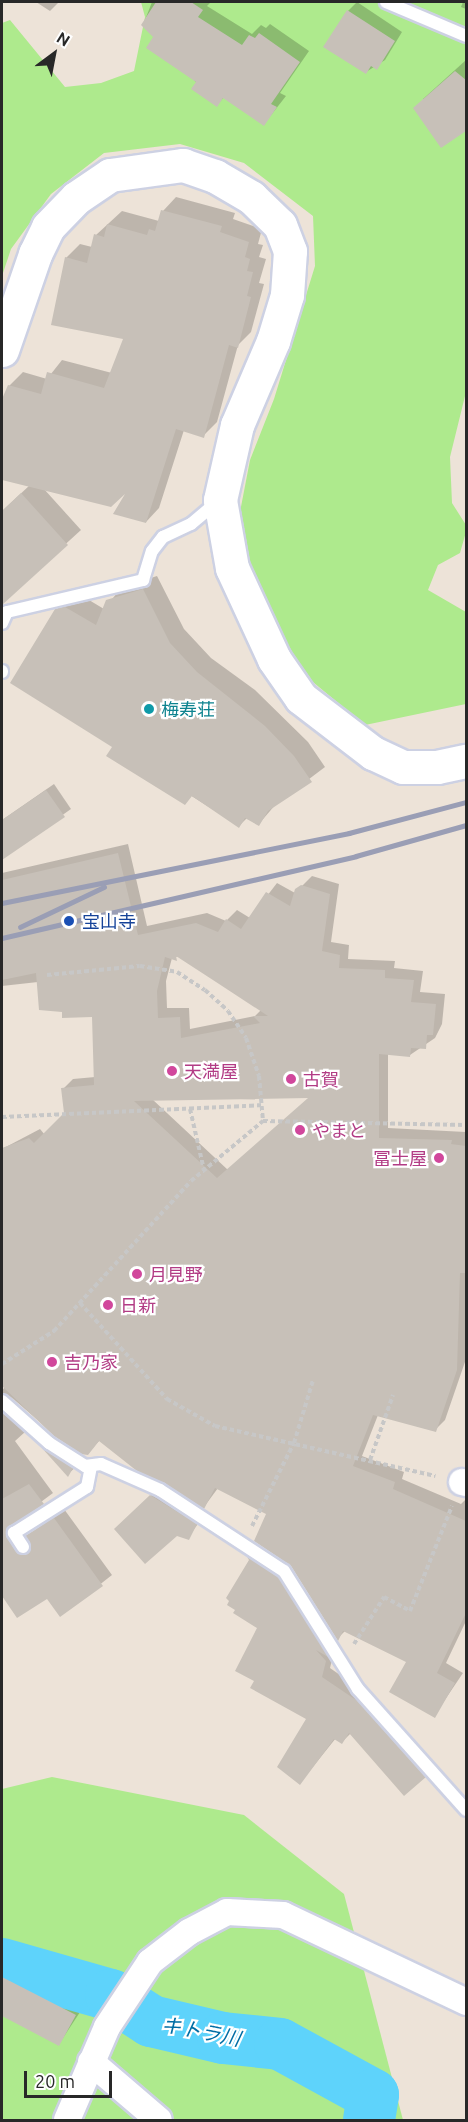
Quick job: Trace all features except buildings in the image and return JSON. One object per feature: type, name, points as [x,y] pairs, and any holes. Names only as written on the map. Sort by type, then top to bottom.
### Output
[{"type":"main road","points":[[2,350],[35,254],[48,227],[76,198],[110,175],[183,165],[215,176],[251,197],[280,225],[290,251],[287,295],[273,341],[237,425],[220,500],[232,568],[274,659],[301,698],[373,753],[403,767],[437,767],[466,761]]},
{"type":"street","points":[[67,2121],[107,2027],[150,1962],[189,1932],[227,1912],[283,1915],[466,2002]]},
{"type":"street","points":[[91,2062],[159,2121]]},
{"type":"lane","points":[[386,2],[466,36]]},
{"type":"lane","points":[[2,623],[7,612],[143,580],[152,551],[163,537],[191,524],[220,500]]},
{"type":"lane","points":[[2,1401],[49,1443],[91,1466],[101,1464],[160,1490],[284,1570],[358,1689],[466,1810]]},
{"type":"lane","points":[[23,1547],[14,1533],[87,1487],[91,1466]]},
{"type":"path","points":[[48,975],[116,965],[177,972],[228,1011],[246,1038],[264,1106],[263,1121]]},
{"type":"path","points":[[2,1117],[264,1106]]},
{"type":"path","points":[[190,1108],[204,1170]]},
{"type":"path","points":[[2,1364],[54,1331],[204,1170],[263,1121],[466,1125]]},
{"type":"path","points":[[80,1303],[167,1400],[215,1426],[464,1483],[410,1611],[384,1597],[341,1664]]},
{"type":"path","points":[[244,1543],[294,1443],[313,1380]]},
{"type":"path","points":[[370,1460],[393,1395]]},
{"type":"green space","points":[[141,2],[466,2],[466,392],[450,457],[452,503],[466,525],[466,532],[460,553],[438,565],[428,590],[466,612],[466,704],[365,725],[308,678],[282,642],[250,566],[240,512],[250,460],[274,399],[315,266],[313,216],[244,163],[180,144],[104,153],[51,194],[11,249],[2,276],[2,23],[10,20],[65,87],[101,83],[134,71],[145,17]]},
{"type":"green space","points":[[52,1777],[244,1815],[344,1894],[403,2120],[2,2120],[2,1789]]},
{"type":"waterway","name":"キトラ川","points":[[2,1964],[111,1995],[151,2021],[223,2038],[280,2044],[373,2095],[369,2120]]},
{"type":"railway","points":[[2,903],[349,833],[466,802]]},
{"type":"railway","points":[[2,938],[356,856],[466,825]]},
{"type":"railway","points":[[20,927],[104,887]]},
{"type":"place","name":"梅寿荘","points":[[149,709]]},
{"type":"place","name":"宝山寺","points":[[69,921]]},
{"type":"place","name":"天満屋","points":[[172,1071]]},
{"type":"place","name":"古賀","points":[[291,1079]]},
{"type":"place","name":"やまと","points":[[300,1130]]},
{"type":"place","name":"冨士屋","points":[[439,1158]]},
{"type":"place","name":"月見野","points":[[137,1274]]},
{"type":"place","name":"日新","points":[[108,1305]]},
{"type":"place","name":"吉乃家","points":[[52,1362]]}]
